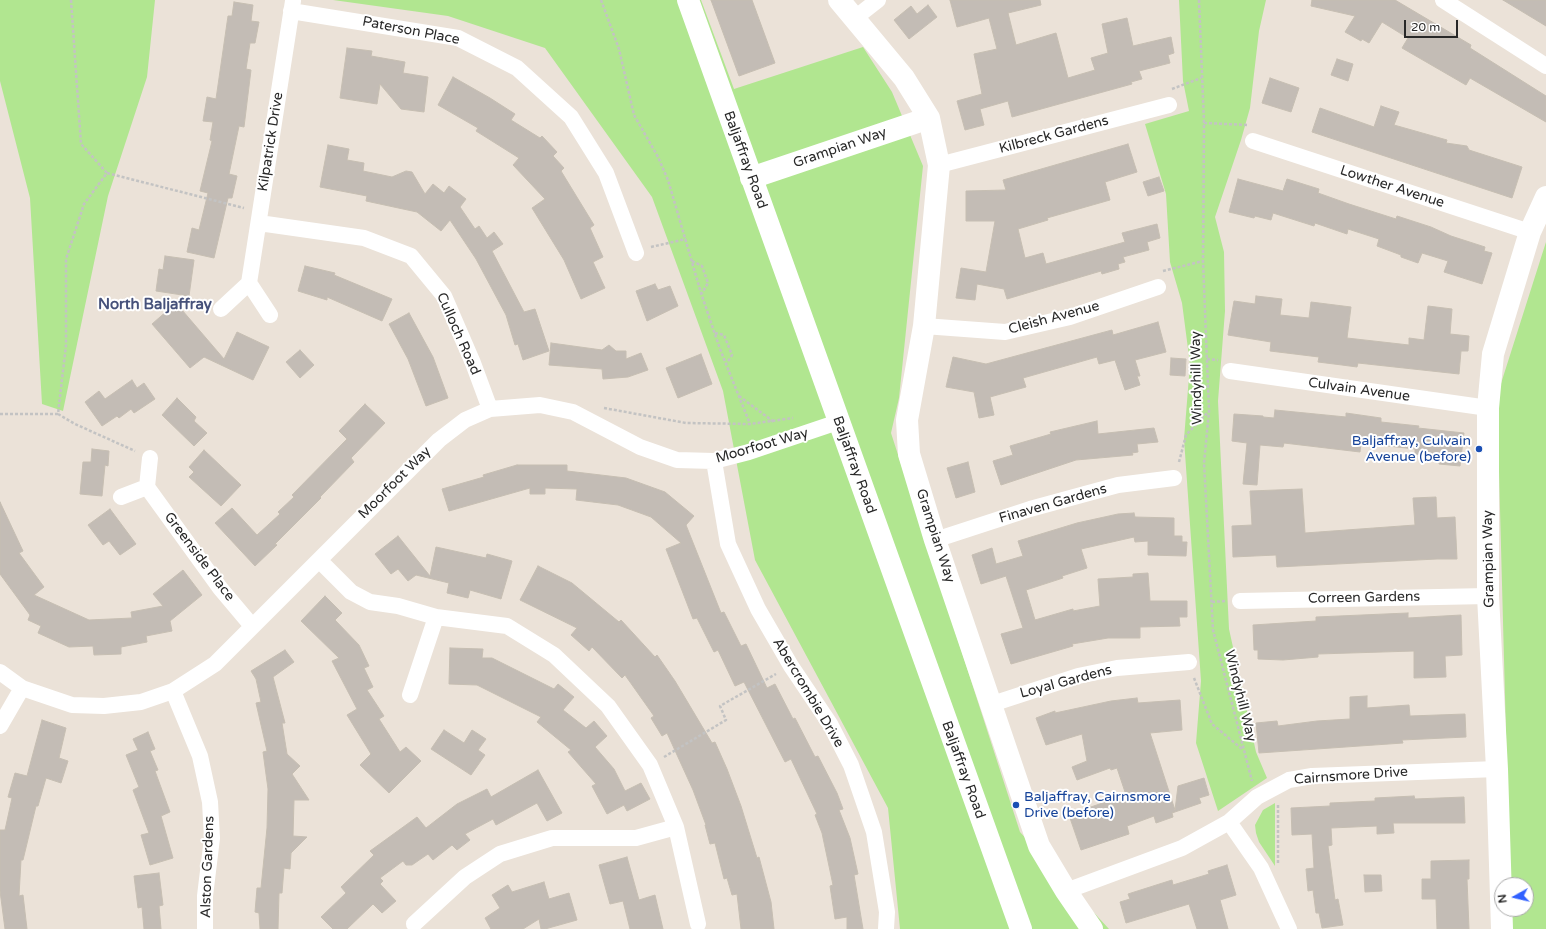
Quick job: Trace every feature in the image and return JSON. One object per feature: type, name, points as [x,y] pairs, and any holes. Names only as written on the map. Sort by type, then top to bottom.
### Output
[{"type":"street","name":"Baljaffray Road","points":[[688,0],[1021,929]]},
{"type":"street","name":"Grampian Way","points":[[839,0],[904,78],[929,118],[939,165],[924,326],[907,420],[909,454],[935,540],[1039,846],[1066,891],[1092,929]]},
{"type":"street","points":[[855,18],[878,0]]},
{"type":"street","points":[[1443,0],[1546,66]]},
{"type":"street","name":"Kilpatrick Drive","points":[[249,283],[292,5]]},
{"type":"street","name":"Paterson Place","points":[[292,5],[458,38],[517,68],[571,116],[606,173],[636,253]]},
{"type":"street","name":"Kilbreck Gardens","points":[[939,165],[1169,105]]},
{"type":"street","name":"Grampian Way","points":[[751,178],[929,118]]},
{"type":"street","name":"Lowther Avenue","points":[[1253,141],[1530,232]]},
{"type":"street","name":"Grampian Way","points":[[1502,929],[1497,769],[1488,596],[1488,408],[1494,354],[1530,232],[1546,197]]},
{"type":"street","name":"Culloch Road","points":[[260,217],[364,238],[412,256],[444,296],[473,362],[490,409]]},
{"type":"street","points":[[221,309],[249,283],[270,315]]},
{"type":"street","name":"Cleish Avenue","points":[[924,326],[1005,332],[1070,316],[1158,286]]},
{"type":"street","name":"Culvain Avenue","points":[[1230,371],[1488,408]]},
{"type":"street","name":"Moorfoot Way","points":[[0,672],[22,688],[72,705],[104,706],[141,702],[173,691],[215,664],[438,440],[465,420],[490,409],[540,406],[573,412],[647,450],[677,460],[714,461],[838,422]]},
{"type":"street","points":[[121,497],[147,487],[150,458]]},
{"type":"street","name":"Abercrombie Drive","points":[[714,461],[728,544],[758,609],[791,666],[830,724],[851,765],[874,832],[887,912],[886,929]]},
{"type":"street","name":"Finaven Gardens","points":[[935,540],[1030,509],[1103,489],[1174,478]]},
{"type":"street","name":"Greenside Place","points":[[147,487],[220,588],[252,626]]},
{"type":"street","points":[[318,560],[351,592],[370,602],[398,606],[436,617],[507,626],[554,655],[608,706],[650,765],[676,828],[698,924]]},
{"type":"street","name":"Correen Gardens","points":[[1240,601],[1488,596]]},
{"type":"street","points":[[410,694],[436,617]]},
{"type":"street","name":"Loyal Gardens","points":[[992,704],[1078,676],[1117,668],[1189,662]]},
{"type":"street","points":[[0,726],[22,688]]},
{"type":"street","name":"Alston Gardens","points":[[173,691],[200,756],[210,802],[212,838],[205,896],[205,929]]},
{"type":"street","name":"Cairnsmore Drive","points":[[1066,891],[1182,848],[1229,822],[1257,797],[1289,780],[1312,776],[1497,769]]},
{"type":"street","points":[[1229,822],[1261,868],[1289,929]]},
{"type":"street","points":[[414,924],[445,897],[465,876],[500,854],[552,838],[636,838],[676,828]]},
{"type":"path","points":[[71,0],[81,144],[107,173],[260,217]]},
{"type":"path","points":[[601,0],[619,49],[634,115],[658,156],[668,180],[701,293],[750,424]]},
{"type":"path","name":"Windyhill Way","points":[[1199,0],[1204,123],[1203,261],[1209,411],[1204,462],[1213,630],[1243,750],[1257,797]]},
{"type":"path","points":[[1169,105],[1172,88],[1201,78]]},
{"type":"path","points":[[1204,123],[1249,125],[1253,141]]},
{"type":"path","points":[[58,414],[66,345],[66,259],[84,204],[107,173]]},
{"type":"path","points":[[657,245],[686,239]]},
{"type":"path","points":[[692,261],[702,266],[708,284],[701,293]]},
{"type":"path","points":[[1158,286],[1163,271],[1203,261]]},
{"type":"path","points":[[715,333],[724,335],[732,354],[727,363]]},
{"type":"path","points":[[739,396],[774,422]]},
{"type":"path","points":[[573,412],[590,405],[686,423],[750,424],[774,422],[804,416],[810,432]]},
{"type":"path","points":[[1174,478],[1186,435],[1209,411]]},
{"type":"path","points":[[0,414],[58,414],[75,424],[150,458]]},
{"type":"path","points":[[1189,662],[1212,724],[1243,750]]},
{"type":"path","points":[[650,765],[726,720],[720,706],[791,666]]},
{"type":"path","points":[[1269,885],[1279,876],[1278,785]]},
{"type":"green space","points":[[0,0],[155,0],[147,77],[108,196],[63,411],[42,404],[30,198],[0,81]]},
{"type":"green space","points":[[333,0],[701,0],[734,89],[863,47],[892,92],[923,166],[899,398],[891,433],[1020,832],[1109,929],[900,929],[888,808],[755,560],[723,391],[652,197],[545,48],[448,16]]},
{"type":"green space","points":[[1179,0],[1266,0],[1259,31],[1250,108],[1241,140],[1215,217],[1224,252],[1225,311],[1218,401],[1229,629],[1256,752],[1267,778],[1218,811],[1196,743],[1201,681],[1184,439],[1190,364],[1182,303],[1170,262],[1166,194],[1145,124],[1189,111],[1183,81]]},
{"type":"green space","points":[[1546,242],[1546,929],[1511,929],[1511,917],[1534,917],[1534,877],[1510,877],[1497,396]]},
{"type":"green space","points":[[1275,803],[1275,866],[1259,842],[1255,825],[1263,810]]},
{"type":"building","points":[[711,0],[752,0],[775,63],[739,76]]},
{"type":"building","points":[[950,0],[1040,0],[1041,5],[1008,13],[1016,45],[1056,33],[1068,78],[1095,70],[1091,58],[1108,53],[1102,24],[1127,18],[1133,46],[1171,37],[1174,53],[1168,55],[1170,63],[1139,71],[1142,79],[1131,82],[1132,84],[1012,117],[1008,101],[980,109],[984,125],[965,130],[957,101],[982,94],[974,54],[997,49],[989,18],[957,27]]},
{"type":"building","points":[[1312,0],[1395,0],[1471,45],[1470,48],[1546,96],[1546,122],[1470,78],[1466,85],[1402,48],[1408,38],[1382,22],[1369,43],[1362,39],[1361,41],[1345,32],[1355,16],[1311,6]]},
{"type":"building","points":[[1503,0],[1546,0],[1546,26]]},
{"type":"building","points":[[234,2],[253,5],[251,21],[259,22],[255,43],[250,43],[246,69],[251,70],[244,127],[239,126],[229,174],[237,176],[232,198],[228,198],[214,258],[187,252],[192,228],[199,230],[208,193],[200,191],[212,141],[210,140],[213,122],[203,121],[207,97],[216,99],[228,16],[232,16]]},
{"type":"building","points":[[928,5],[937,17],[909,39],[894,20],[911,6],[917,14]]},
{"type":"building","points":[[347,48],[372,51],[371,56],[405,62],[403,73],[428,77],[424,112],[401,109],[380,84],[377,104],[340,98]]},
{"type":"building","points":[[1337,59],[1353,64],[1348,81],[1331,75]]},
{"type":"building","points":[[453,77],[515,114],[511,120],[540,138],[542,136],[557,152],[553,156],[564,168],[561,171],[594,225],[590,228],[603,257],[593,262],[605,288],[581,299],[564,260],[532,208],[545,199],[513,165],[519,158],[476,131],[478,128],[438,105]]},
{"type":"building","points":[[1270,78],[1299,88],[1291,112],[1262,103]]},
{"type":"building","points":[[1381,106],[1399,112],[1394,125],[1447,140],[1446,143],[1467,146],[1469,150],[1522,167],[1512,198],[1312,132],[1320,108],[1374,127]]},
{"type":"building","points":[[1128,144],[1137,172],[1105,182],[1110,200],[1047,218],[1048,220],[1018,229],[1025,258],[1043,253],[1046,264],[1125,242],[1122,233],[1157,224],[1160,238],[1147,242],[1149,250],[1123,257],[1125,262],[1118,264],[1119,269],[1102,274],[1101,271],[1007,299],[1004,289],[977,284],[975,300],[956,298],[961,268],[986,272],[995,221],[966,221],[966,191],[1006,190],[1003,180]]},
{"type":"building","points":[[328,145],[349,149],[347,160],[364,163],[363,171],[392,177],[406,171],[412,172],[425,194],[433,184],[444,193],[449,186],[466,199],[460,207],[475,229],[479,226],[487,238],[494,232],[503,244],[492,251],[524,312],[535,309],[549,351],[523,360],[518,344],[515,345],[506,315],[476,259],[450,220],[441,231],[417,212],[366,201],[367,196],[320,187]]},
{"type":"building","points":[[1159,177],[1164,191],[1148,196],[1143,182]]},
{"type":"building","points":[[1238,179],[1283,191],[1287,179],[1319,189],[1318,193],[1349,204],[1396,219],[1397,216],[1485,247],[1484,251],[1492,253],[1482,284],[1444,272],[1448,261],[1422,253],[1418,263],[1377,246],[1379,239],[1348,229],[1347,234],[1315,223],[1314,226],[1273,213],[1271,220],[1255,216],[1254,218],[1229,212]]},
{"type":"building","points":[[165,256],[194,260],[189,296],[156,291],[159,269],[163,270]]},
{"type":"building","points":[[305,266],[335,273],[334,275],[392,299],[382,321],[327,297],[327,300],[298,291]]},
{"type":"building","points":[[655,284],[658,290],[670,286],[678,306],[647,321],[636,291]]},
{"type":"building","points":[[1256,296],[1282,299],[1280,315],[1309,318],[1311,302],[1351,307],[1347,338],[1409,345],[1409,338],[1424,340],[1428,306],[1452,309],[1450,334],[1469,336],[1468,351],[1461,351],[1459,374],[1358,363],[1357,367],[1318,362],[1319,357],[1270,351],[1271,342],[1228,335],[1234,301],[1255,304]]},
{"type":"building","points":[[176,303],[224,359],[237,332],[269,347],[253,380],[204,357],[190,368],[152,324]]},
{"type":"building","points":[[409,313],[433,357],[448,398],[426,406],[408,359],[389,324]]},
{"type":"building","points":[[1158,322],[1166,352],[1135,360],[1140,376],[1137,376],[1140,385],[1125,390],[1115,360],[1099,364],[1097,357],[1023,378],[1026,387],[990,397],[994,415],[979,418],[974,392],[946,387],[953,357],[986,364],[1112,330],[1113,335]]},
{"type":"building","points":[[551,343],[602,350],[609,345],[616,351],[626,351],[626,359],[641,353],[648,370],[628,377],[603,379],[602,369],[549,365]]},
{"type":"building","points":[[300,350],[314,365],[300,378],[286,362]]},
{"type":"building","points":[[701,354],[712,384],[678,398],[666,368]]},
{"type":"building","points":[[1171,358],[1186,359],[1185,376],[1170,375]]},
{"type":"building","points":[[132,380],[137,388],[144,383],[155,399],[134,413],[131,409],[119,418],[117,416],[102,426],[85,402],[99,391],[105,399]]},
{"type":"building","points":[[177,398],[196,417],[194,421],[207,433],[194,446],[162,415]]},
{"type":"building","points":[[365,404],[385,423],[351,458],[354,462],[320,497],[321,498],[275,544],[277,545],[255,566],[215,523],[232,508],[257,535],[280,514],[278,512],[294,497],[292,495],[347,439],[339,431]]},
{"type":"building","points":[[1275,410],[1346,417],[1346,413],[1381,418],[1381,422],[1464,433],[1460,466],[1439,464],[1440,457],[1415,454],[1415,449],[1361,443],[1360,452],[1284,443],[1283,447],[1260,445],[1257,485],[1243,484],[1247,443],[1232,441],[1234,414],[1274,418]]},
{"type":"building","points":[[1097,421],[1098,434],[1154,428],[1158,442],[1137,444],[1138,452],[1132,453],[1133,455],[1076,460],[1001,485],[993,461],[1013,455],[1010,446],[1051,434],[1050,432]]},
{"type":"building","points":[[92,449],[109,451],[108,466],[105,465],[102,496],[80,494],[83,462],[91,462]]},
{"type":"building","points":[[204,450],[241,485],[221,506],[189,477],[194,472],[189,467]]},
{"type":"building","points":[[968,462],[975,492],[956,498],[947,468]]},
{"type":"building","points":[[517,465],[567,465],[567,471],[626,478],[665,492],[694,516],[686,525],[721,613],[724,612],[741,646],[746,644],[767,688],[775,684],[793,719],[795,718],[815,757],[818,756],[837,793],[843,809],[839,810],[850,838],[858,874],[854,875],[863,929],[847,929],[847,917],[835,919],[830,886],[833,885],[822,833],[815,815],[817,814],[791,759],[785,762],[744,682],[735,686],[718,650],[714,652],[697,618],[693,619],[666,549],[681,543],[651,517],[618,505],[576,500],[577,489],[545,488],[545,494],[530,494],[530,488],[449,511],[442,489],[484,477],[483,475]]},
{"type":"building","points":[[1302,489],[1305,533],[1415,525],[1413,498],[1436,497],[1437,518],[1455,517],[1457,559],[1277,567],[1276,555],[1233,557],[1232,526],[1252,525],[1250,491]]},
{"type":"building","points":[[0,502],[23,551],[19,553],[44,587],[34,595],[89,620],[132,618],[131,612],[163,606],[153,594],[183,570],[202,595],[170,621],[172,631],[146,636],[147,642],[121,647],[121,654],[94,655],[93,646],[69,647],[38,633],[41,626],[28,620],[30,615],[0,574]]},
{"type":"building","points":[[110,509],[136,544],[120,555],[109,541],[103,545],[88,525]]},
{"type":"building","points":[[1134,513],[1135,517],[1174,518],[1174,536],[1182,536],[1182,542],[1187,542],[1186,556],[1148,555],[1148,541],[1135,542],[1134,537],[1081,549],[1087,568],[1062,576],[1063,578],[1026,590],[1035,620],[1073,609],[1073,611],[1100,606],[1098,579],[1133,577],[1133,574],[1148,573],[1150,601],[1187,601],[1187,617],[1179,617],[1180,626],[1140,627],[1140,638],[1108,638],[1072,644],[1073,646],[1011,664],[1001,634],[1023,628],[1006,576],[981,584],[972,555],[992,548],[996,564],[1023,556],[1018,541],[1077,523],[1118,514]]},
{"type":"building","points":[[398,536],[430,576],[436,547],[486,558],[487,554],[512,561],[501,599],[470,590],[468,598],[447,593],[449,583],[416,575],[408,581],[398,569],[391,574],[375,554]]},
{"type":"building","points":[[538,566],[572,583],[619,622],[621,620],[655,657],[657,655],[675,681],[712,743],[715,742],[741,806],[757,858],[759,857],[771,902],[774,929],[741,929],[737,894],[732,895],[727,878],[724,879],[715,843],[710,844],[706,825],[693,790],[667,733],[662,736],[651,718],[654,716],[625,675],[622,678],[592,647],[589,651],[571,635],[577,628],[520,600]]},
{"type":"building","points":[[325,596],[342,613],[335,620],[359,645],[369,666],[364,668],[373,687],[367,690],[384,716],[379,719],[400,752],[406,747],[421,761],[389,793],[360,765],[371,754],[347,715],[357,709],[332,661],[339,658],[301,621]]},
{"type":"building","points":[[1408,613],[1408,618],[1461,615],[1462,655],[1445,656],[1446,677],[1414,678],[1414,651],[1318,654],[1318,657],[1283,660],[1258,659],[1258,650],[1254,650],[1253,625],[1316,621],[1316,617]]},
{"type":"building","points":[[450,648],[483,649],[482,658],[492,658],[554,689],[558,684],[574,697],[563,710],[586,728],[594,721],[607,736],[595,747],[614,769],[625,791],[641,783],[650,799],[627,811],[624,805],[607,814],[592,786],[596,784],[568,752],[571,750],[537,722],[541,717],[477,685],[449,684]]},
{"type":"building","points":[[285,650],[294,662],[273,677],[285,723],[282,723],[287,754],[300,766],[292,774],[309,800],[294,800],[293,836],[307,837],[291,853],[290,869],[284,868],[282,893],[279,893],[278,929],[260,929],[259,913],[255,912],[257,888],[261,888],[267,828],[268,789],[263,752],[267,751],[256,703],[261,702],[256,679],[251,671]]},
{"type":"building","points":[[1367,696],[1367,708],[1409,705],[1410,716],[1465,714],[1466,737],[1402,740],[1403,743],[1259,753],[1256,723],[1277,721],[1278,726],[1317,721],[1350,719],[1350,697]]},
{"type":"building","points":[[1137,698],[1138,703],[1180,700],[1182,730],[1150,733],[1175,810],[1178,786],[1204,778],[1209,795],[1199,798],[1201,803],[1172,813],[1173,817],[1156,823],[1154,816],[1127,826],[1129,834],[1081,850],[1070,818],[1083,813],[1082,810],[1126,795],[1117,768],[1111,770],[1110,768],[1077,780],[1072,767],[1087,761],[1082,734],[1046,745],[1036,718],[1055,711],[1055,713],[1111,701]]},
{"type":"building","points":[[42,720],[66,728],[59,758],[68,761],[61,783],[46,778],[38,806],[36,806],[23,860],[21,860],[19,896],[23,895],[27,929],[5,929],[0,891],[0,830],[5,830],[12,798],[8,797],[15,773],[27,776]]},
{"type":"building","points":[[444,730],[464,743],[472,730],[486,739],[478,750],[485,755],[471,775],[431,749]]},
{"type":"building","points":[[148,732],[155,749],[150,751],[158,770],[155,771],[170,812],[161,816],[173,858],[150,865],[141,835],[149,833],[133,790],[139,787],[126,755],[138,750],[133,739]]},
{"type":"building","points":[[538,770],[562,813],[547,821],[537,803],[496,825],[493,819],[465,834],[470,840],[457,850],[452,845],[433,860],[428,854],[412,865],[406,865],[403,861],[380,878],[383,881],[380,884],[396,901],[382,913],[373,904],[347,929],[333,929],[321,917],[346,893],[341,887],[374,855],[370,851],[417,817],[426,828],[457,804],[487,789],[491,797]]},
{"type":"building","points":[[1414,796],[1415,799],[1464,797],[1465,823],[1393,823],[1394,833],[1377,834],[1377,826],[1331,828],[1332,845],[1328,846],[1335,900],[1338,899],[1343,925],[1322,928],[1319,913],[1316,913],[1313,890],[1308,891],[1306,869],[1314,868],[1312,834],[1292,835],[1291,808],[1330,806],[1330,803],[1375,801],[1375,798]]},
{"type":"building","points":[[627,857],[639,900],[655,895],[663,929],[630,929],[623,901],[610,904],[599,865]]},
{"type":"building","points":[[1469,860],[1469,879],[1467,879],[1469,929],[1437,929],[1436,899],[1422,899],[1422,879],[1431,879],[1431,861]]},
{"type":"building","points":[[1227,865],[1236,895],[1220,900],[1228,929],[1197,929],[1189,904],[1126,923],[1120,902],[1130,899],[1128,894],[1172,880],[1173,885],[1209,874],[1208,871]]},
{"type":"building","points":[[159,873],[163,905],[159,906],[161,929],[144,929],[142,907],[138,908],[134,876]]},
{"type":"building","points":[[1364,875],[1381,875],[1382,891],[1365,892]]},
{"type":"building","points":[[544,882],[549,899],[569,893],[577,920],[545,929],[541,929],[539,919],[523,929],[491,929],[485,918],[500,908],[492,895],[508,885],[512,892]]},
{"type":"place","name":"Baljaffray, Culvain Avenue (before)","points":[[1479,449]]},
{"type":"place","name":"Baljaffray, Cairnsmore Drive (before)","points":[[1016,805]]},
{"type":"district","name":"North Baljaffray","points":[[155,305]]}]
